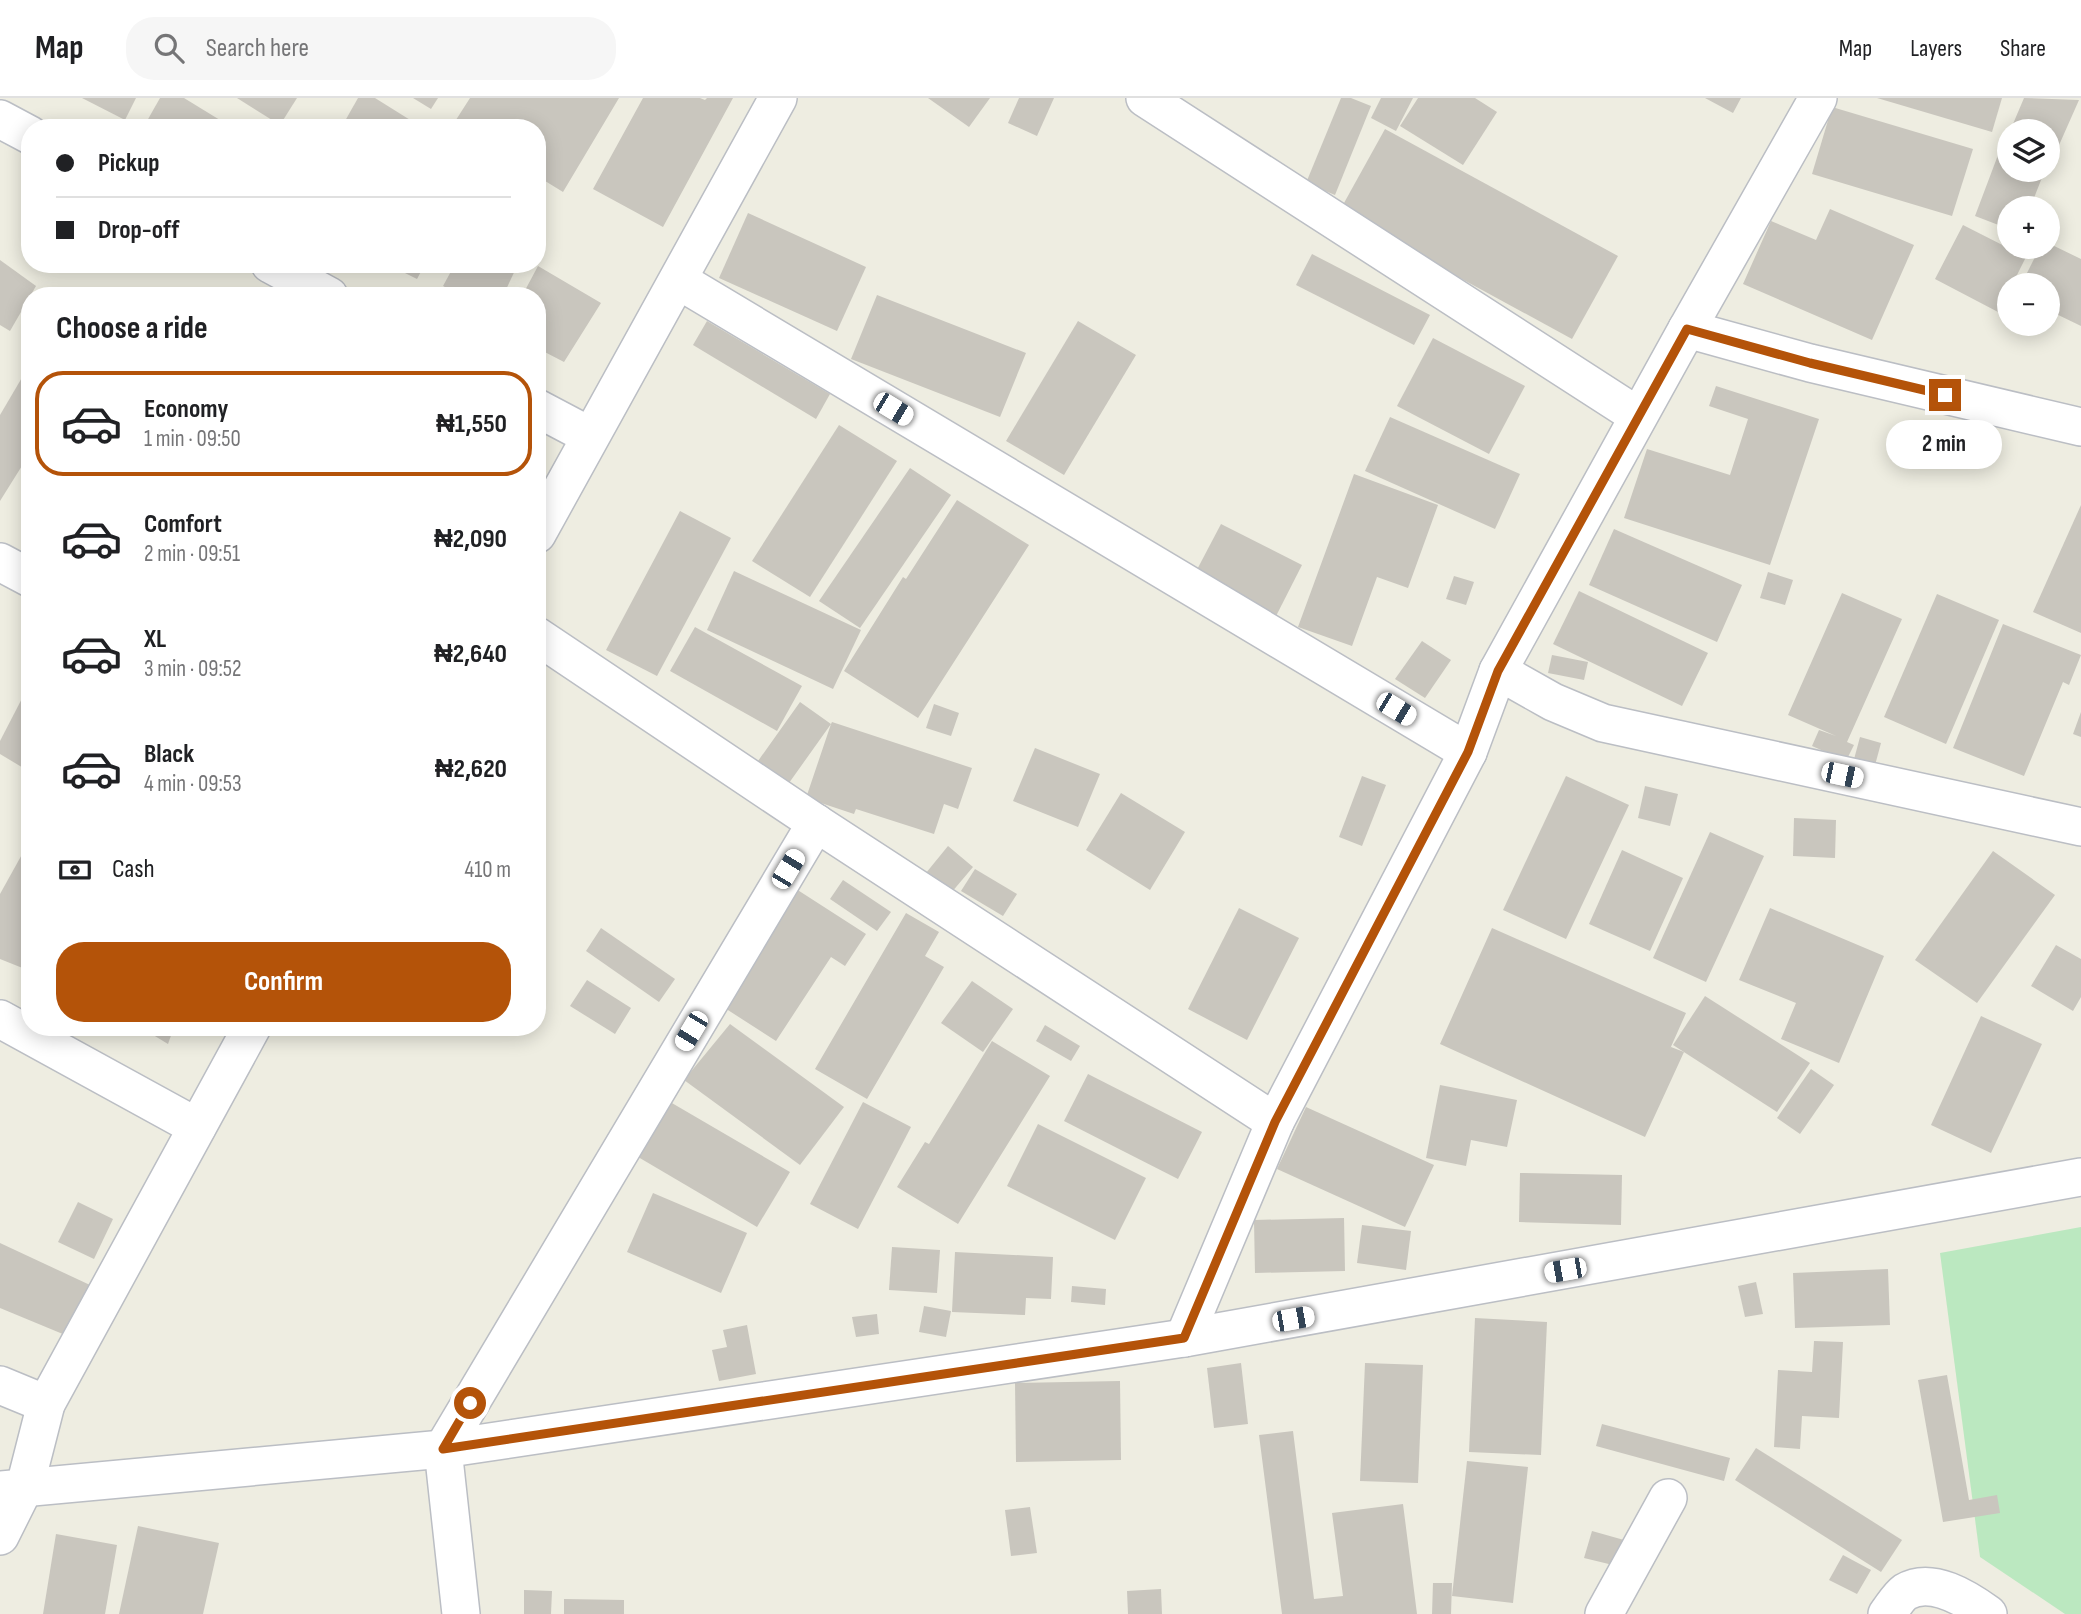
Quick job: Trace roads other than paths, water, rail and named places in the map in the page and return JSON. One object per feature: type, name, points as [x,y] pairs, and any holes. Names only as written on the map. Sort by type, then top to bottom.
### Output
[{"type":"street","points":[[546,517],[778,98]]},
{"type":"street","points":[[1145,98],[1638,416]]},
{"type":"street","points":[[1184,1338],[1275,1122],[1468,752],[1498,671],[1638,416],[1818,98]]},
{"type":"street","points":[[0,119],[21,130]]},
{"type":"street","points":[[287,273],[312,287]]},
{"type":"street","points":[[678,280],[1468,752]]},
{"type":"street","points":[[1687,329],[1810,363],[2081,427]]},
{"type":"street","points":[[546,413],[590,436]]},
{"type":"street","points":[[0,562],[21,573]]},
{"type":"street","points":[[546,642],[1275,1122]]},
{"type":"street","points":[[1498,671],[1553,702],[1603,723],[2081,827]]},
{"type":"street","points":[[461,1614],[443,1449],[816,822]]},
{"type":"street","points":[[0,1019],[21,1031]]},
{"type":"street","points":[[31,1036],[197,1127]]},
{"type":"street","points":[[0,1536],[13,1488],[46,1404],[247,1036]]},
{"type":"street","points":[[13,1488],[443,1449],[1184,1338],[2081,1177]]},
{"type":"street","points":[[0,1385],[46,1404]]},
{"type":"street","points":[[1604,1614],[1668,1497]]},
{"type":"street","points":[[1887,1614],[1905,1592],[1928,1586],[1957,1594],[1988,1614]]}]
